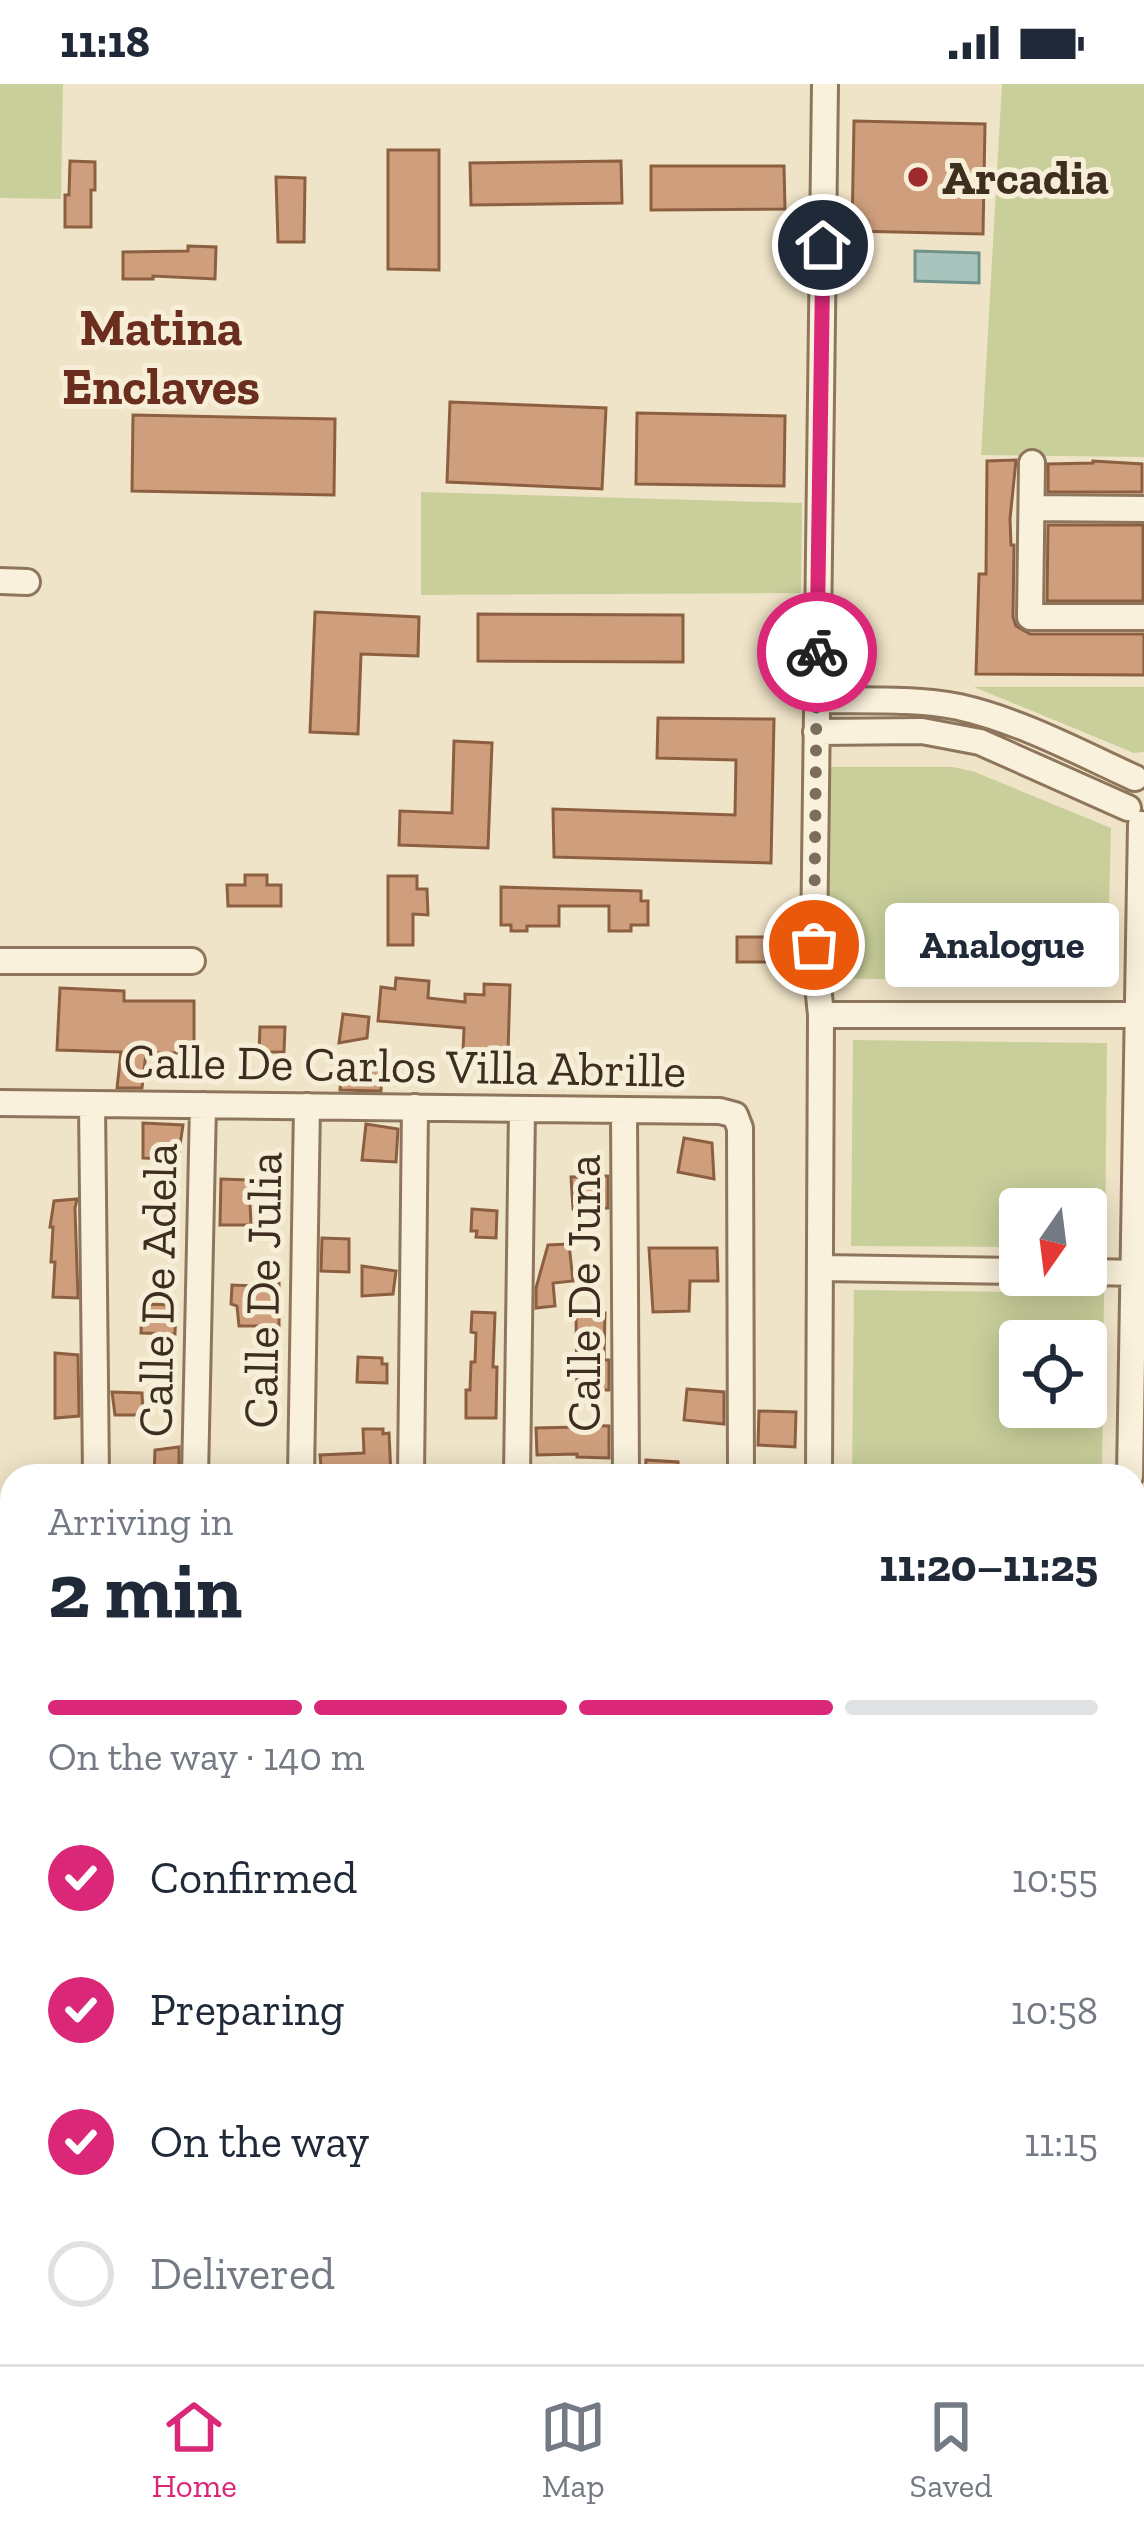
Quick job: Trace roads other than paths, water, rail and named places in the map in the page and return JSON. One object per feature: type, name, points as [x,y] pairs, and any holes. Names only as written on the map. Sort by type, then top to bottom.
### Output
[{"type":"street","points":[[818,1464],[821,1015],[814,945],[825,84]]},
{"type":"street","points":[[1032,463],[1030,617],[1144,617]]},
{"type":"street","points":[[1031,508],[1144,508]]},
{"type":"street","points":[[0,581],[27,582]]},
{"type":"street","points":[[817,700],[924,702],[985,714],[1139,775],[1127,792],[1138,819],[1141,1015],[1134,1464]]},
{"type":"street","points":[[816,732],[922,731],[980,742],[1138,819]]},
{"type":"street","points":[[0,961],[192,961]]},
{"type":"street","points":[[821,1015],[1141,1015]]},
{"type":"street","name":"Calle De Carlos Villa Abrille","points":[[0,1103],[720,1111],[735,1115],[741,1464]]},
{"type":"street","points":[[92,1104],[95,1464]]},
{"type":"street","name":"Calle De Adela","points":[[195,1464],[203,1105]]},
{"type":"street","name":"Calle De Julia","points":[[302,1464],[307,1106]]},
{"type":"street","points":[[411,1464],[415,1108]]},
{"type":"street","points":[[517,1464],[522,1109]]},
{"type":"street","name":"Calle De Juna","points":[[624,1110],[626,1464]]},
{"type":"street","points":[[821,1268],[999,1271]]},
{"type":"street","points":[[1107,1272],[1139,1272]]},
{"type":"water","points":[[915,251],[979,253],[979,283],[915,281]]},
{"type":"place","name":"Arcadia","points":[[918,177]]},
{"type":"place","name":"Analogue","points":[[814,945]]},
{"type":"district","name":"Matina Enclaves","points":[[161,356]]}]
